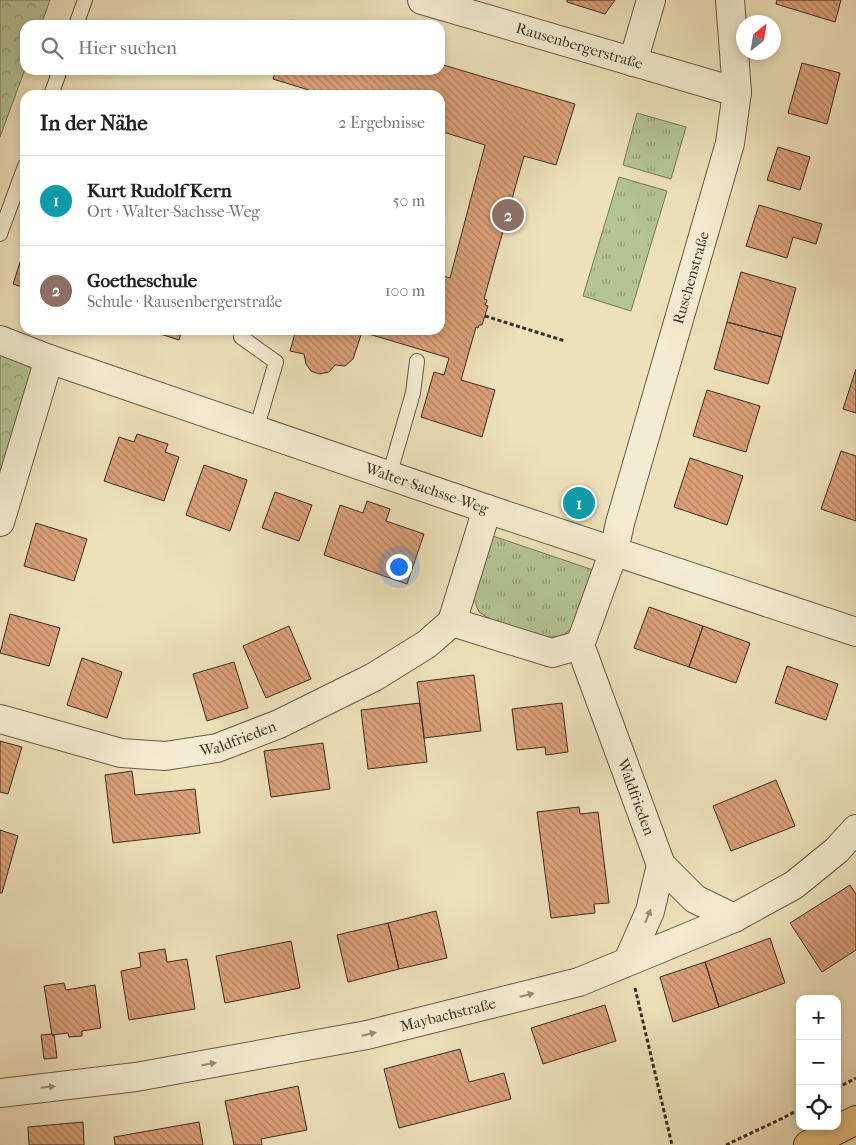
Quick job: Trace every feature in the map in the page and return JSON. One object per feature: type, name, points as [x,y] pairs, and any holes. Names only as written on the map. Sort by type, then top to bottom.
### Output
[{"type":"main road","points":[[808,1145],[856,1120]]},
{"type":"street","name":"Rausenbergerstraße","points":[[422,0],[737,92]]},
{"type":"street","points":[[633,62],[651,0]]},
{"type":"street","name":"Ruschenstraße","points":[[614,550],[620,523],[730,143],[737,92],[730,0]]},
{"type":"street","name":"Walter-Sachsse-Weg","points":[[0,340],[49,359],[389,476],[856,632]]},
{"type":"street","points":[[0,522],[49,359]]},
{"type":"street","points":[[487,509],[452,622],[552,653],[580,645],[614,550]]},
{"type":"street","name":"Waldfrieden","points":[[0,719],[121,754],[165,756],[216,748],[279,724],[374,677],[427,644],[452,622]]},
{"type":"street","name":"Waldfrieden","points":[[580,645],[661,865],[695,899],[734,918]]},
{"type":"street","name":"Maybachstraße","points":[[0,1093],[136,1077],[367,1035],[579,982],[734,918],[794,886],[837,850],[856,829]]},
{"type":"street","points":[[628,961],[650,911],[661,865]]},
{"type":"lane","points":[[78,20],[85,0]]},
{"type":"lane","points":[[53,90],[58,75]]},
{"type":"lane","points":[[0,234],[20,180]]},
{"type":"lane","points":[[242,335],[241,337],[276,362],[256,430]]},
{"type":"lane","points":[[389,476],[413,393],[417,360]]},
{"type":"path","points":[[485,316],[565,340]]},
{"type":"path","points":[[628,961],[672,1145]]},
{"type":"path","points":[[841,1086],[856,1078]]},
{"type":"path","points":[[726,1145],[796,1111]]},
{"type":"green space","points":[[0,0],[50,0],[43,20],[20,20],[20,75],[23,75],[0,137]]},
{"type":"green space","points":[[637,113],[686,127],[671,179],[623,165]]},
{"type":"green space","points":[[619,177],[667,191],[631,311],[583,296]]},
{"type":"green space","points":[[0,344],[44,362],[0,505]]},
{"type":"green space","points":[[490,535],[596,571],[576,625],[562,636],[541,638],[500,625],[479,612],[471,591]]},
{"type":"building","points":[[567,0],[615,0],[605,14],[567,2]]},
{"type":"building","points":[[777,0],[841,0],[835,22],[776,4]]},
{"type":"building","points":[[802,63],[840,73],[827,124],[788,113]]},
{"type":"building","points":[[445,65],[575,104],[556,165],[524,156],[484,299],[487,300],[485,305],[488,306],[482,325],[479,325],[478,328],[476,327],[461,380],[495,390],[482,437],[421,417],[434,372],[444,375],[449,358],[372,335],[445,335],[445,276],[450,278],[485,145],[445,133],[445,90],[309,90],[273,79],[274,75],[445,75]]},
{"type":"building","points":[[778,147],[810,157],[800,190],[767,180]]},
{"type":"building","points":[[759,205],[822,224],[816,244],[793,237],[787,258],[746,246]]},
{"type":"building","points":[[20,262],[20,286],[13,284]]},
{"type":"building","points":[[741,272],[796,288],[782,337],[727,322]]},
{"type":"building","points":[[727,322],[782,337],[768,384],[714,369]]},
{"type":"building","points":[[164,335],[180,335],[179,340]]},
{"type":"building","points":[[295,335],[361,335],[353,359],[345,366],[335,365],[329,372],[319,374],[311,371],[306,364],[304,354],[290,351]]},
{"type":"building","points":[[856,369],[856,413],[843,409]]},
{"type":"building","points":[[707,390],[760,406],[746,452],[693,436]]},
{"type":"building","points":[[137,434],[168,444],[165,452],[179,457],[164,501],[104,481],[119,437],[134,442]]},
{"type":"building","points":[[841,451],[856,456],[856,521],[821,509]]},
{"type":"building","points":[[690,458],[743,476],[727,525],[674,507]]},
{"type":"building","points":[[204,465],[247,480],[230,531],[186,515]]},
{"type":"building","points":[[275,492],[312,505],[299,541],[262,528]]},
{"type":"building","points":[[367,501],[390,509],[386,521],[424,534],[407,584],[324,555],[340,505],[363,513]]},
{"type":"building","points":[[36,523],[87,539],[74,581],[24,566]]},
{"type":"building","points":[[649,607],[703,626],[689,667],[634,648]]},
{"type":"building","points":[[10,614],[60,628],[49,666],[0,653]]},
{"type":"building","points":[[289,626],[311,679],[266,698],[243,646]]},
{"type":"building","points":[[703,626],[750,643],[736,683],[689,667]]},
{"type":"building","points":[[82,658],[122,672],[107,718],[67,705]]},
{"type":"building","points":[[234,662],[248,708],[207,721],[193,674]]},
{"type":"building","points":[[787,666],[838,684],[826,720],[775,703]]},
{"type":"building","points":[[474,675],[481,731],[424,738],[417,682]]},
{"type":"building","points":[[420,703],[427,762],[368,769],[361,710]]},
{"type":"building","points":[[562,703],[568,752],[546,755],[545,747],[517,750],[512,709]]},
{"type":"building","points":[[0,741],[22,747],[8,794],[0,792]]},
{"type":"building","points":[[323,743],[330,789],[271,797],[264,751]]},
{"type":"building","points":[[132,771],[135,795],[195,789],[200,833],[113,843],[105,775]]},
{"type":"building","points":[[776,780],[795,826],[731,851],[713,806]]},
{"type":"building","points":[[579,807],[580,814],[598,812],[609,903],[594,904],[595,913],[551,918],[537,812]]},
{"type":"building","points":[[0,830],[18,836],[2,893],[0,893]]},
{"type":"building","points":[[850,885],[856,894],[856,950],[822,972],[790,923]]},
{"type":"building","points":[[436,911],[447,958],[399,969],[388,923]]},
{"type":"building","points":[[388,923],[399,969],[348,982],[337,935]]},
{"type":"building","points":[[770,938],[785,983],[719,1007],[705,962]]},
{"type":"building","points":[[291,941],[300,988],[225,1003],[216,956]]},
{"type":"building","points":[[165,949],[167,962],[187,959],[195,1009],[129,1020],[121,971],[141,967],[139,953]]},
{"type":"building","points":[[705,962],[719,1007],[673,1022],[660,977]]},
{"type":"building","points":[[64,983],[66,990],[95,985],[101,1028],[82,1031],[82,1036],[69,1037],[68,1033],[52,1035],[44,986]]},
{"type":"building","points":[[605,1005],[616,1041],[543,1064],[531,1028]]},
{"type":"building","points":[[41,1035],[54,1035],[57,1058],[44,1059]]},
{"type":"building","points":[[460,1049],[469,1082],[504,1073],[511,1099],[399,1128],[384,1069]]},
{"type":"building","points":[[298,1086],[307,1130],[261,1139],[262,1145],[234,1145],[225,1101]]},
{"type":"building","points":[[83,1122],[84,1145],[29,1145],[28,1127]]},
{"type":"building","points":[[199,1122],[203,1145],[115,1145],[114,1137]]},
{"type":"place","name":"Goetheschule","points":[[508,215]]},
{"type":"place","name":"Kurt Rudolf Kern","points":[[579,503]]}]
